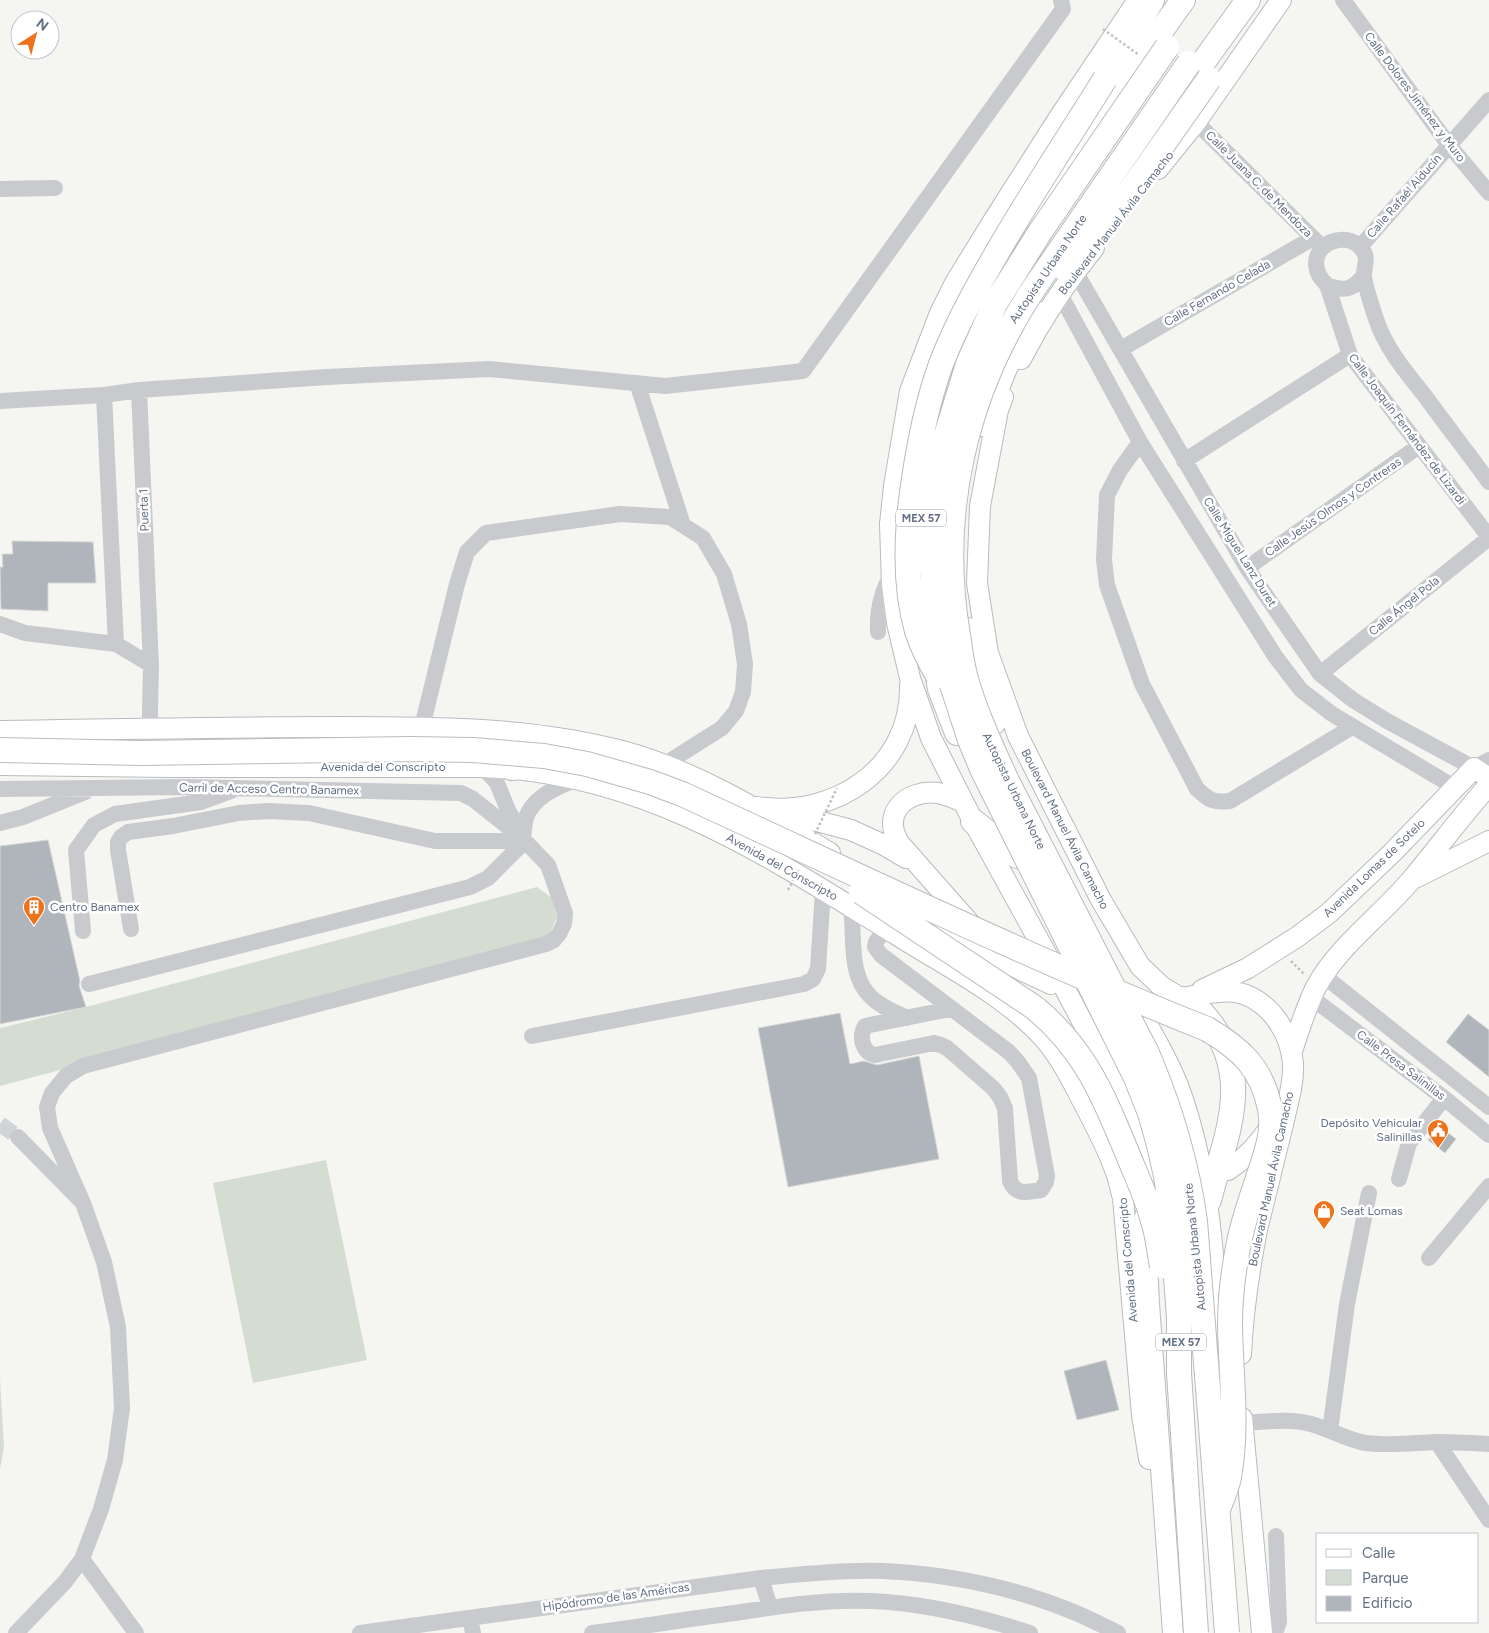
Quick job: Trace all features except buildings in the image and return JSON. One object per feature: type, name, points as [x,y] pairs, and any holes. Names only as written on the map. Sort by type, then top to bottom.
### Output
[{"type":"highway","points":[[959,709],[939,679],[923,647],[917,630],[910,587],[908,558],[909,517],[922,427],[941,365],[968,305],[1021,213],[1120,56],[1152,0]]},
{"type":"highway","points":[[1120,56],[1164,0]]},
{"type":"highway","name":"MEX 57","points":[[1183,0],[1037,210],[978,312],[956,363],[936,425],[925,480],[920,545],[926,614],[940,689],[966,758],[1137,1097],[1151,1130],[1168,1193],[1177,1272],[1198,1631]]},
{"type":"highway","name":"Autopista Urbana Norte","points":[[1198,1631],[1179,1373],[1178,1318],[1171,1209],[1159,1144],[1150,1112],[1132,1069],[982,768],[970,740],[941,650],[934,606],[931,554],[934,498],[945,439],[968,364],[995,304],[1040,232],[1137,89],[1201,0]]},
{"type":"highway","name":"Autopista Urbana Norte","points":[[1232,1632],[1218,1510],[1195,1221],[1191,1189],[1182,1152],[1163,1092],[1147,1053],[992,748],[966,679],[953,609],[951,544],[957,480],[964,445],[985,380],[1015,317],[1234,0]]},
{"type":"highway","name":"Boulevard Manuel Ávila Camacho","points":[[1232,1632],[1211,1255],[1203,1187],[1190,1132],[1170,1071],[1029,803],[989,715],[966,622],[962,581],[962,548],[966,498],[984,417],[1004,368],[1024,327],[1044,292],[1248,0]]},
{"type":"highway","points":[[1213,48],[1260,0]]},
{"type":"highway","points":[[1034,288],[1064,265],[1121,204],[1265,0]]},
{"type":"highway","points":[[0,750],[140,753],[410,749],[473,750],[544,756],[587,764],[650,782],[682,794],[919,905],[1075,974],[1207,1029],[1228,1041],[1252,1065],[1266,1092],[1271,1120],[1268,1144],[1242,1230],[1236,1258],[1230,1305],[1234,1442],[1228,1479],[1218,1510]]},
{"type":"highway","points":[[512,768],[548,762],[580,767],[638,783],[677,797],[765,838],[882,905],[1035,1008],[1048,1019],[1072,1044],[1096,1084],[1111,1113],[1148,1205],[1159,1248],[1179,1373]]},
{"type":"highway","points":[[968,812],[1016,856]]},
{"type":"highway","points":[[1171,1001],[1203,1014],[1224,1048],[1233,1071],[1234,1101],[1231,1117],[1206,1209]]},
{"type":"main road","points":[[1138,0],[1000,210],[956,282],[940,313],[910,391],[894,486],[890,524],[896,623],[910,678],[931,738],[968,812],[1113,1080],[1137,1141],[1144,1175],[1149,1304],[1173,1633]]},
{"type":"main road","name":"Boulevard Manuel Ávila Camacho","points":[[1262,1633],[1239,1394],[1242,1319],[1257,1232],[1292,1078],[1292,1052],[1285,1032],[1272,1014],[1248,997],[1236,992],[1218,992],[1171,1001],[1161,986],[1140,966],[1101,900],[1018,736],[988,653],[977,583],[980,506],[998,410],[1030,340],[1075,271],[1196,122],[1281,0]]},
{"type":"main road","points":[[772,809],[787,809],[819,804],[846,793],[870,777],[886,760],[900,735],[909,708],[910,678]]},
{"type":"main road","points":[[0,731],[150,728],[422,727],[550,736],[623,751],[667,766],[750,806],[850,865],[1004,962],[1051,984]]},
{"type":"main road","name":"Avenida del Conscripto","points":[[0,765],[483,767],[512,768],[579,778],[683,813],[781,864],[977,985],[1015,1010],[1040,1033],[1072,1080],[1116,1171],[1123,1198],[1144,1437],[1151,1469],[1163,1504]]},
{"type":"main road","points":[[1454,787],[1485,780]]},
{"type":"main road","points":[[1292,1052],[1318,987],[1345,948],[1411,881],[1485,780]]},
{"type":"main road","name":"Avenida Lomas de Sotelo","points":[[1171,1001],[1248,968],[1279,949],[1329,913],[1392,853],[1454,787]]},
{"type":"main road","points":[[968,812],[947,795],[929,793],[911,797],[900,805],[896,811],[893,824],[896,838],[1004,962]]},
{"type":"main road","points":[[677,797],[698,821]]},
{"type":"main road","points":[[750,806],[819,820],[851,830],[884,845],[924,871]]},
{"type":"main road","points":[[1411,881],[1489,841]]},
{"type":"main road","points":[[1228,1170],[1256,1145],[1287,1103]]},
{"type":"main road","points":[[1104,1144],[1122,1160]]},
{"type":"street","points":[[0,401],[104,395],[139,390],[326,377],[489,369],[665,386],[803,371],[1063,10],[1061,0]]},
{"type":"street","name":"Calle Dolores Jiménez y Muro","points":[[1343,0],[1449,145],[1489,193]]},
{"type":"street","name":"Calle Rafaél Alducín","points":[[1360,247],[1489,100]]},
{"type":"street","name":"Calle Juana C. de Mendoza","points":[[1196,122],[1318,242]]},
{"type":"street","points":[[0,189],[55,188]]},
{"type":"street","points":[[1318,242],[1341,239],[1351,241],[1360,247],[1365,255],[1364,275],[1358,284],[1348,289],[1337,289],[1327,285]]},
{"type":"street","name":"Calle Joaquín Fernández de Lizardi","points":[[1318,242],[1317,272],[1327,285],[1350,355],[1489,537]]},
{"type":"street","name":"Calle Fernando Celada","points":[[1121,349],[1318,242]]},
{"type":"street","name":"Calle Miguel Lanz Duret","points":[[1075,271],[1247,568],[1320,674],[1353,700],[1485,780]]},
{"type":"street","points":[[1364,275],[1377,321],[1388,349],[1489,482]]},
{"type":"street","name":"Calle Miguel Lanz Duret","points":[[1060,294],[1140,442],[1275,656],[1301,690],[1352,727],[1454,787]]},
{"type":"street","points":[[1184,461],[1350,355]]},
{"type":"street","points":[[637,383],[683,525]]},
{"type":"street","name":"Puerta 1","points":[[139,390],[151,665],[148,787]]},
{"type":"street","points":[[104,395],[116,644]]},
{"type":"street","points":[[1140,442],[1120,470],[1108,496],[1104,560],[1107,585],[1142,684],[1196,788],[1218,802],[1230,801],[1352,727]]},
{"type":"street","name":"Calle Jesús Olmos y Contreras","points":[[1247,568],[1419,446]]},
{"type":"street","points":[[425,767],[422,727],[457,584],[467,552],[486,534],[620,514],[670,517],[703,538],[724,574],[739,624],[745,664],[743,692],[736,711],[722,728],[673,759],[667,766]]},
{"type":"street","name":"Calle Ángel Pola","points":[[1320,674],[1489,537]]},
{"type":"street","points":[[878,632],[880,600],[892,574]]},
{"type":"street","points":[[0,624],[25,633],[116,644],[151,665]]},
{"type":"street","points":[[16,1633],[65,1582],[82,1559],[101,1509],[115,1460],[122,1408],[118,1327],[104,1262],[83,1203],[50,1128],[47,1107],[52,1093],[66,1076],[83,1066],[546,944],[554,940],[564,924],[565,913],[548,865],[524,840],[508,810],[497,783],[483,767]]},
{"type":"street","points":[[89,984],[470,887],[488,878],[524,840],[527,816],[536,804],[549,792],[579,778]]},
{"type":"street","name":"Carril de Acceso Centro Banamex","points":[[0,789],[148,787],[461,793],[473,798],[524,840]]},
{"type":"street","points":[[0,823],[23,817],[94,788]]},
{"type":"street","points":[[83,931],[76,850],[94,825],[115,814],[201,802],[240,788]]},
{"type":"street","points":[[310,813],[311,790]]},
{"type":"street","points":[[131,929],[118,850],[118,842],[128,832],[182,825],[239,813],[267,811],[310,813],[435,841],[524,840]]},
{"type":"street","points":[[532,1036],[804,984],[813,979],[818,969],[823,889]]},
{"type":"street","points":[[851,907],[854,962],[861,986],[871,998],[907,1018]]},
{"type":"street","points":[[885,928],[876,942],[875,947],[877,951],[950,1009],[1009,1052],[1029,1078],[1047,1176],[1041,1190],[1022,1192],[1017,1191],[1013,1187],[1010,1181],[1005,1108],[1000,1097],[993,1088],[947,1048],[934,1043],[875,1056],[864,1049],[862,1033],[865,1026],[950,1009]]},
{"type":"street","name":"Calle Presa Salinillas","points":[[1318,987],[1489,1135]]},
{"type":"street","name":"Calle Presa Salinillas","points":[[1318,987],[1489,1107]]},
{"type":"street","points":[[1399,1179],[1409,1143],[1444,1098]]},
{"type":"street","points":[[18,1137],[83,1203]]},
{"type":"street","points":[[1430,1258],[1489,1186]]},
{"type":"street","points":[[1330,1431],[1347,1304],[1369,1193]]},
{"type":"street","points":[[1242,1423],[1270,1421],[1301,1422],[1350,1439],[1385,1445],[1437,1442],[1489,1444]]},
{"type":"street","points":[[1437,1442],[1489,1520]]},
{"type":"street","points":[[1276,1536],[1279,1622],[1276,1633]]},
{"type":"street","points":[[82,1559],[136,1633]]},
{"type":"street","name":"Hipódromo de las Américas","points":[[360,1633],[472,1625],[762,1578],[829,1572],[882,1571],[921,1574],[990,1586],[1076,1613],[1118,1633]]},
{"type":"street","points":[[762,1578],[770,1607]]},
{"type":"street","points":[[592,1633],[770,1607],[838,1601],[871,1601],[902,1604],[969,1615],[1030,1633]]},
{"type":"path","points":[[1279,949],[1318,987]]},
{"type":"green space","points":[[537,887],[552,898],[557,917],[547,940],[0,1086],[0,1028],[86,1007]]},
{"type":"green space","points":[[326,1160],[367,1360],[253,1383],[213,1183]]},
{"type":"green space","points":[[0,1378],[4,1447],[0,1469]]},
{"type":"tunnel","points":[[0,1124],[18,1137]]},
{"type":"place","name":"Centro Banamex","points":[[34,926]]},
{"type":"place","name":"Depósito Vehicular Salinillas","points":[[1438,1149]]},
{"type":"place","name":"Seat Lomas","points":[[1324,1230]]}]
